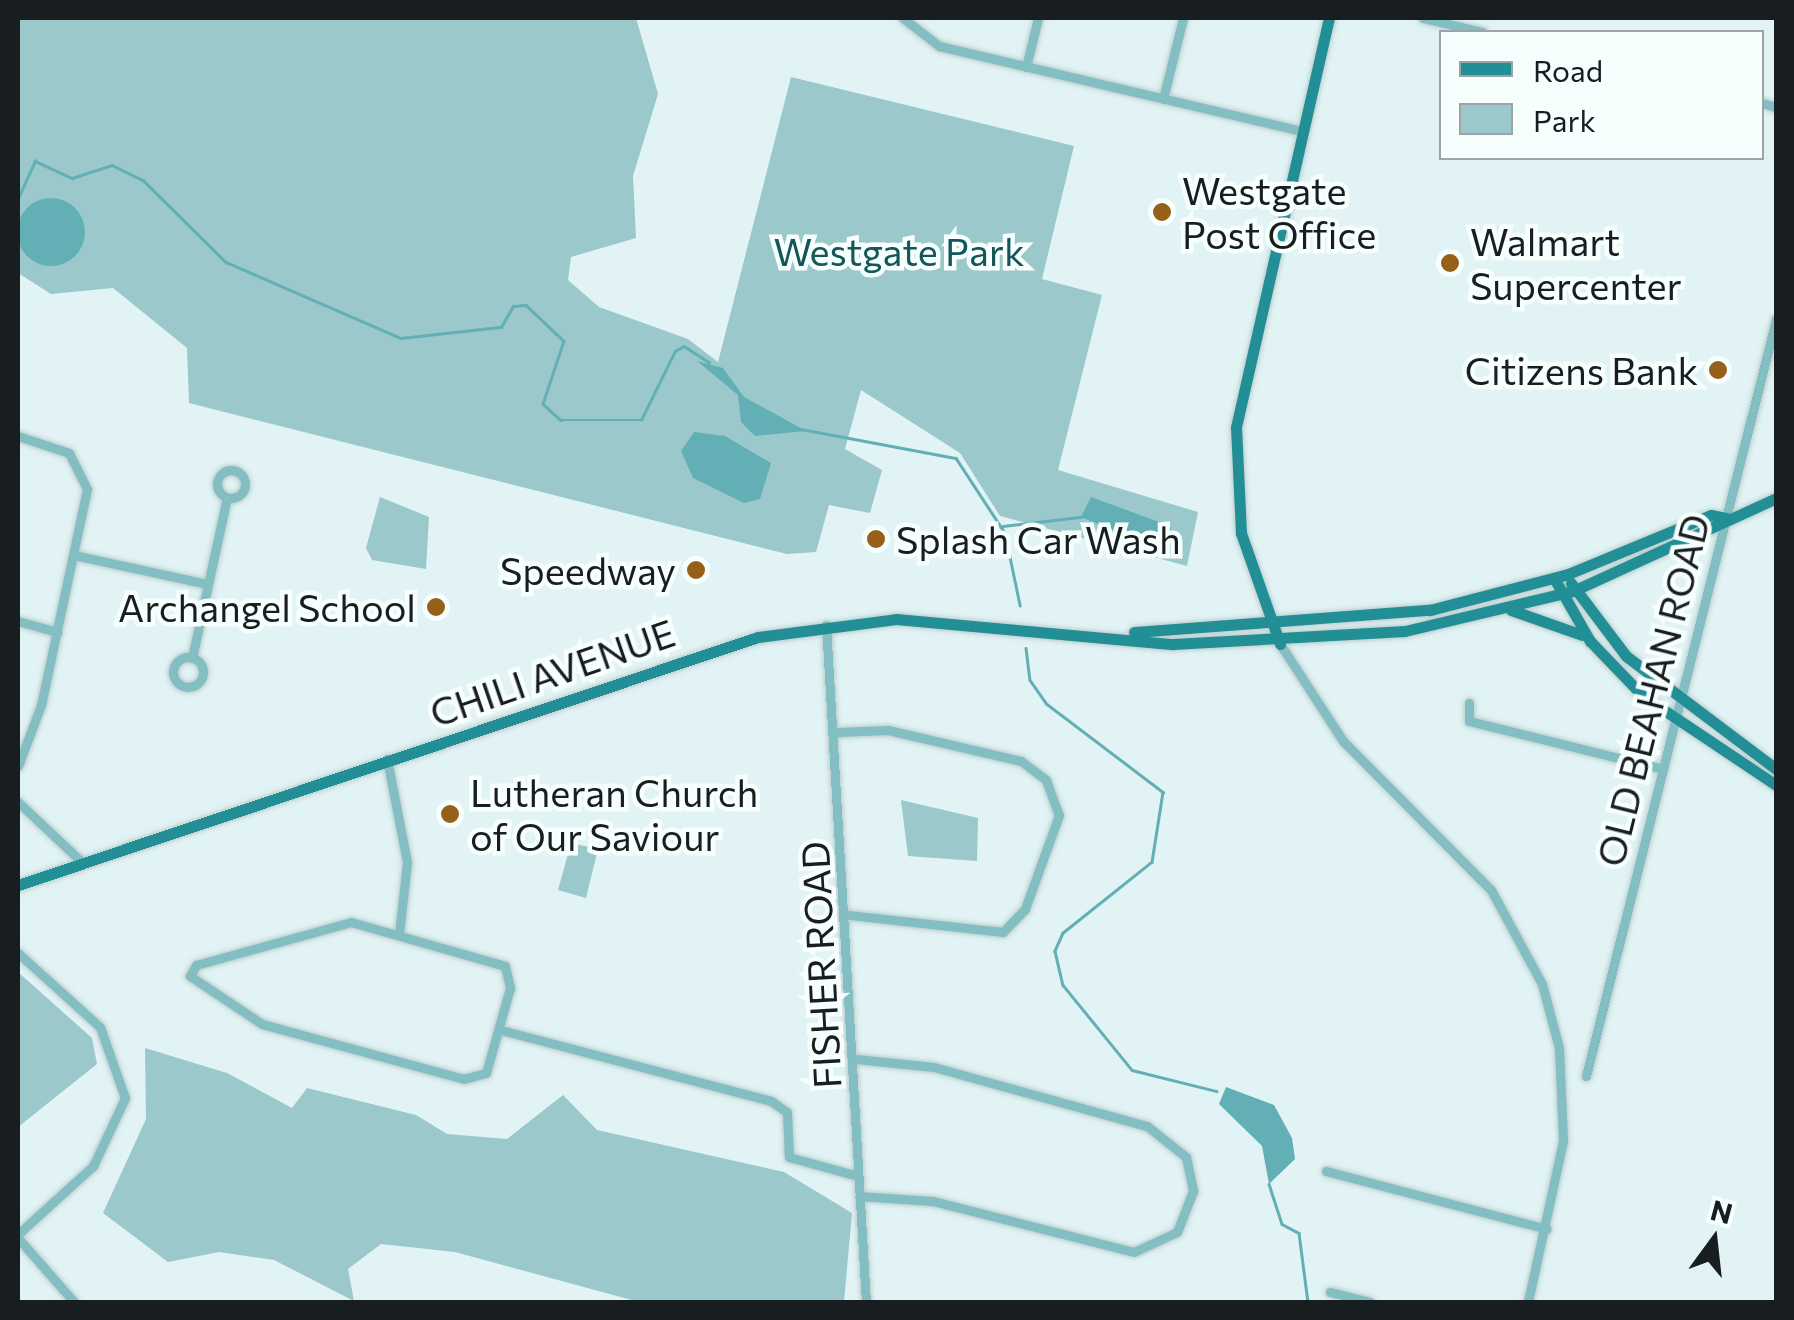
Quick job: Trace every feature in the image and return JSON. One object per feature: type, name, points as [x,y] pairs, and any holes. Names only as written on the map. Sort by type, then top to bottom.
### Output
[{"type":"main road","points":[[1280,644],[1241,532],[1236,427],[1328,18]]},
{"type":"main road","name":"CHILI AVENUE","points":[[1124,634],[1173,644],[1280,644],[1405,632],[1567,593],[1709,535],[1727,518],[1776,498]]},
{"type":"main road","name":"CHILI AVENUE","points":[[18,885],[662,665],[826,625],[896,619],[1124,634],[1273,628],[1430,610],[1568,574],[1711,515],[1727,518]]},
{"type":"main road","points":[[1568,574],[1567,593],[1590,641]]},
{"type":"main road","points":[[1554,578],[1682,706],[1776,769]]},
{"type":"main road","points":[[1502,609],[1549,616],[1590,641],[1678,725],[1776,785]]},
{"type":"street","points":[[903,18],[939,46],[1300,131]]},
{"type":"street","points":[[1026,67],[1038,18]]},
{"type":"street","points":[[1163,99],[1183,18]]},
{"type":"street","points":[[1422,18],[1473,30]]},
{"type":"street","name":"OLD BEAHAN ROAD","points":[[1586,1076],[1663,769],[1678,725],[1776,319]]},
{"type":"street","points":[[18,436],[69,452],[86,476],[57,632],[18,766]]},
{"type":"street","points":[[192,658],[227,498]]},
{"type":"street","points":[[74,556],[208,584]]},
{"type":"street","points":[[18,621],[57,632]]},
{"type":"street","name":"FISHER ROAD","points":[[826,625],[838,732],[866,1302]]},
{"type":"street","points":[[1280,644],[1342,742],[1491,890],[1534,965],[1564,1086],[1547,1229],[1528,1302]]},
{"type":"street","points":[[1469,702],[1469,721],[1663,769]]},
{"type":"street","points":[[838,732],[888,730],[1021,761],[1046,780],[1059,814],[1025,909],[1003,932],[986,937],[848,915]]},
{"type":"street","points":[[386,759],[407,862],[399,934]]},
{"type":"street","points":[[18,802],[82,863]]},
{"type":"street","points":[[321,926],[399,934],[505,966],[501,1030],[490,1067],[464,1079],[262,1024],[190,976],[196,966],[321,926]]},
{"type":"street","points":[[18,953],[100,1027],[125,1098],[94,1166],[18,1236],[74,1302]]},
{"type":"street","points":[[501,1030],[771,1101],[788,1112],[789,1156],[858,1176]]},
{"type":"street","points":[[856,1059],[934,1066],[1147,1126],[1186,1158],[1192,1198],[1176,1232],[1134,1252],[932,1201],[859,1196]]},
{"type":"street","points":[[1326,1171],[1547,1229]]},
{"type":"street","points":[[1330,1292],[1370,1302]]},
{"type":"green space","name":"Westgate Park","points":[[18,18],[636,18],[658,94],[633,176],[636,238],[571,257],[568,280],[599,307],[688,339],[718,362],[791,77],[1074,146],[1042,279],[1102,295],[1058,470],[1198,512],[1187,566],[1000,516],[960,453],[861,390],[845,449],[882,470],[870,513],[829,505],[816,552],[787,554],[189,403],[187,348],[113,288],[51,294],[18,273]]},
{"type":"green space","points":[[380,497],[429,517],[426,569],[372,560],[366,548]]},
{"type":"green space","points":[[901,800],[978,818],[977,861],[908,856]]},
{"type":"green space","points":[[571,843],[598,849],[586,898],[558,890]]},
{"type":"green space","points":[[18,972],[92,1038],[97,1064],[18,1127]]},
{"type":"green space","points":[[145,1048],[227,1073],[292,1108],[307,1088],[416,1115],[447,1134],[507,1139],[563,1095],[597,1130],[784,1172],[852,1213],[844,1302],[639,1302],[455,1252],[381,1244],[348,1269],[354,1301],[274,1260],[219,1252],[168,1262],[103,1213],[146,1119]]},
{"type":"shaded area","points":[[51,198],[64,200],[75,208],[83,219],[83,245],[75,256],[64,264],[51,266],[38,264],[27,256],[19,245],[17,232],[19,219],[27,208],[38,200]]},
{"type":"shaded area","points":[[697,361],[723,368],[744,397],[806,431],[755,436],[741,422],[738,395]]},
{"type":"shaded area","points":[[694,432],[725,436],[771,463],[760,499],[744,503],[693,478],[681,451]]},
{"type":"shaded area","points":[[1091,497],[1170,526],[1181,558],[1081,517]]},
{"type":"shaded area","points":[[1226,1087],[1274,1105],[1292,1138],[1295,1159],[1269,1184],[1262,1146],[1219,1104]]},
{"type":"waterway","points":[[18,198],[35,161],[72,178],[112,165],[143,180],[226,262],[401,338],[501,327],[513,306],[526,305],[564,341],[543,404],[561,420],[641,420],[675,351],[684,346],[709,362]]},
{"type":"waterway","points":[[801,429],[956,458],[1005,533],[1020,605]]},
{"type":"waterway","points":[[1003,526],[1081,517]]},
{"type":"waterway","points":[[1026,648],[1030,680],[1047,704],[1163,792],[1152,862],[1063,933],[1055,951],[1063,985],[1132,1070],[1216,1091]]},
{"type":"waterway","points":[[1269,1184],[1282,1224],[1299,1233],[1308,1302]]},
{"type":"place","name":"Westgate Post Office","points":[[1162,212]]},
{"type":"place","name":"Walmart Supercenter","points":[[1450,263]]},
{"type":"place","name":"Citizens Bank","points":[[1718,370]]},
{"type":"place","name":"Splash Car Wash","points":[[876,539]]},
{"type":"place","name":"Speedway","points":[[696,570]]},
{"type":"place","name":"Archangel School","points":[[436,607]]},
{"type":"place","name":"Lutheran Church of Our Saviour","points":[[450,814]]}]
